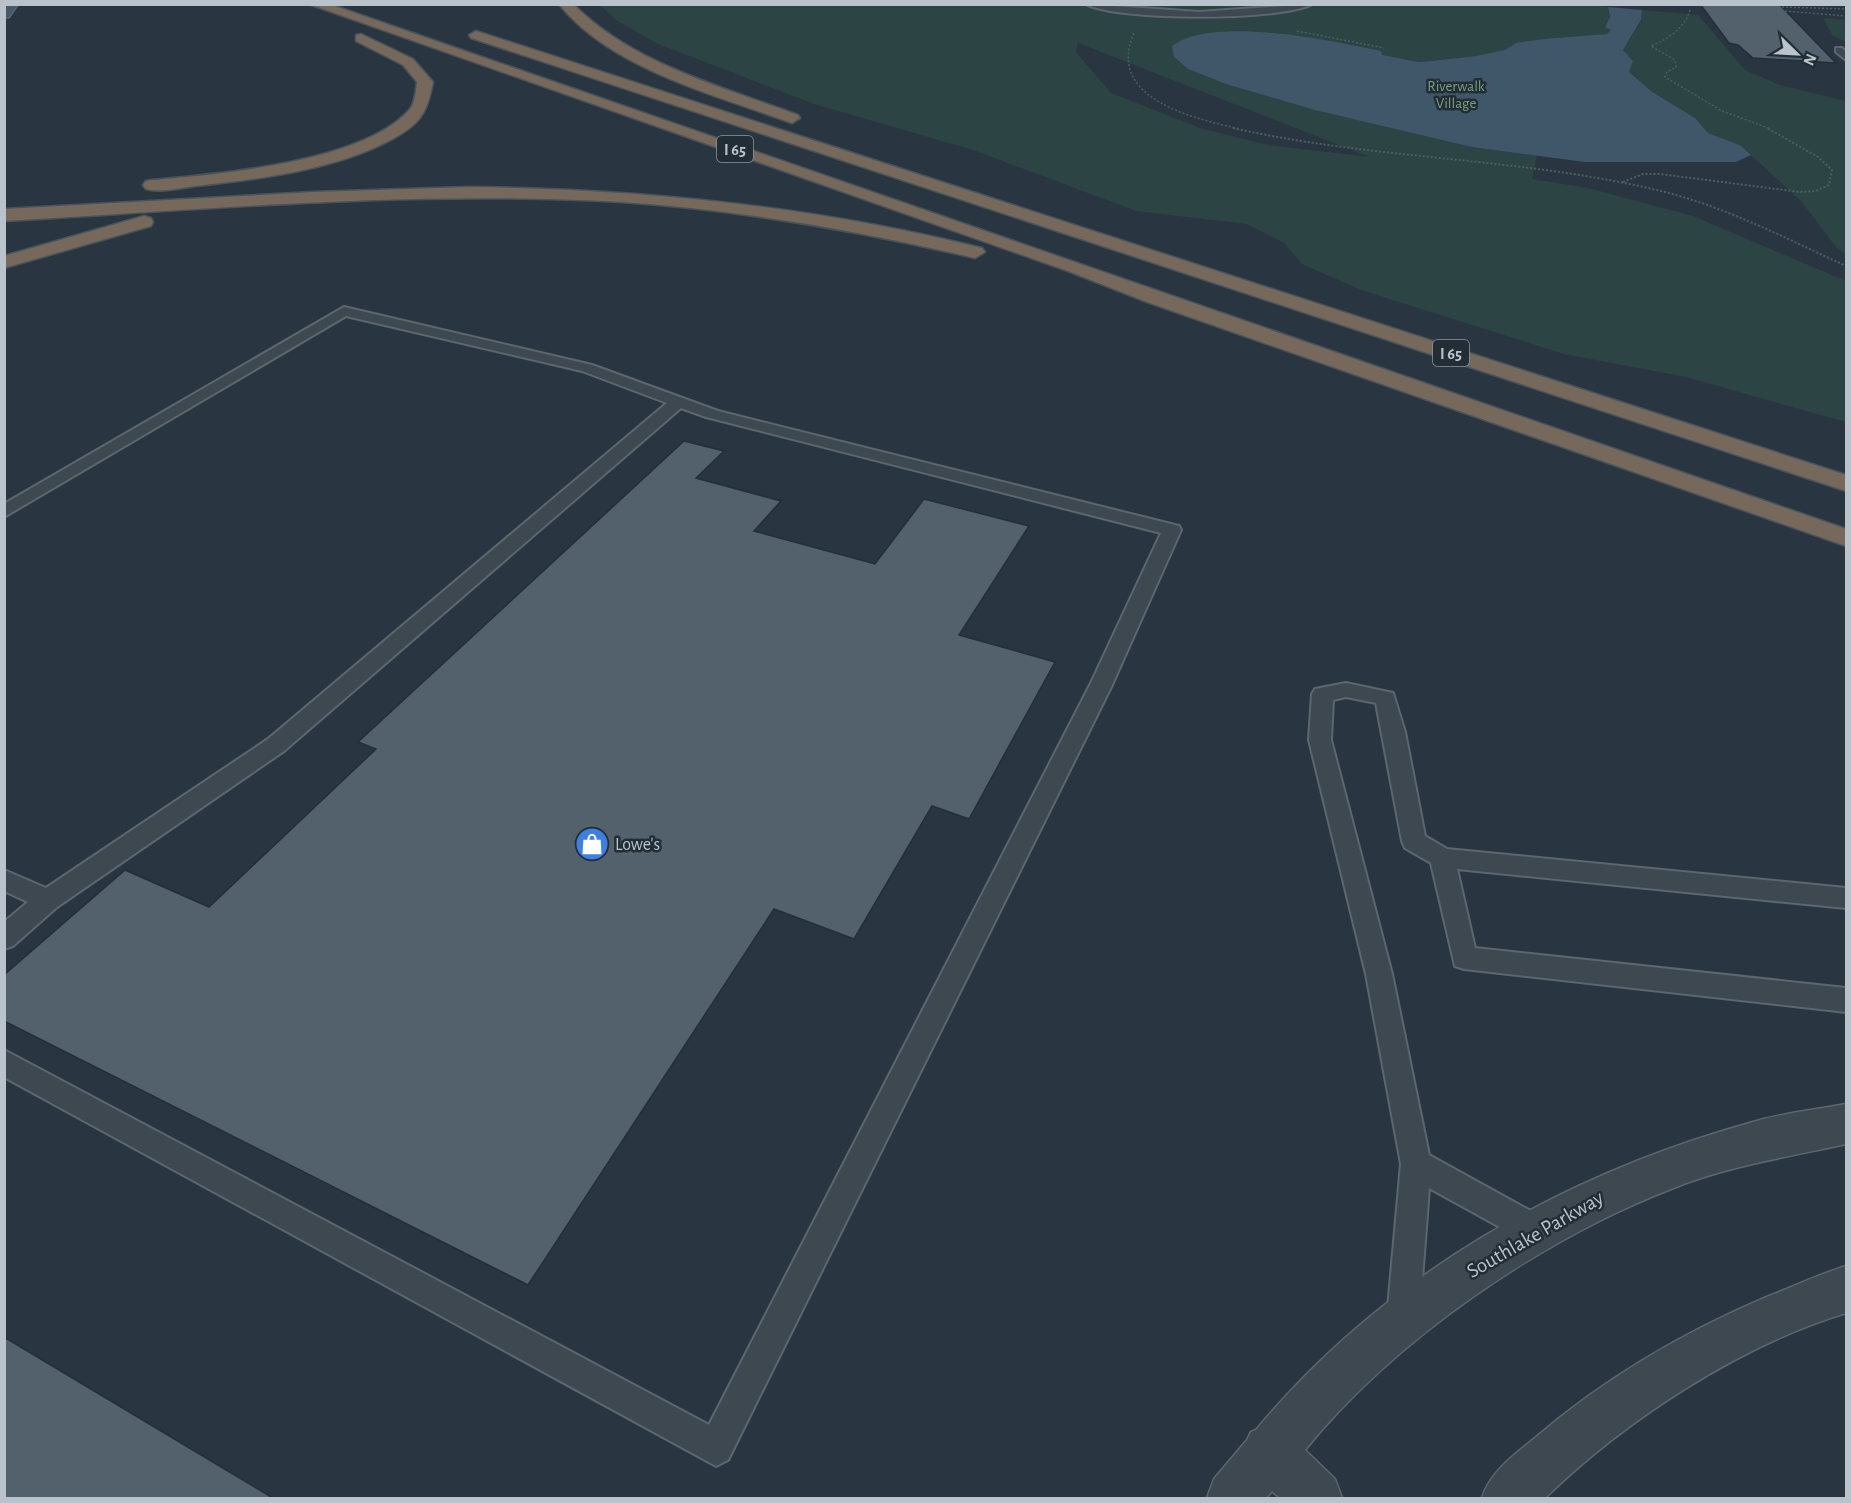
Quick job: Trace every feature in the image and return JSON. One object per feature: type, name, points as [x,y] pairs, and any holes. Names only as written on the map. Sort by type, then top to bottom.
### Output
[{"type":"highway","points":[[565,4],[595,34],[632,55],[809,125]]},
{"type":"highway","points":[[137,187],[208,181],[294,167],[333,156],[375,140],[416,114],[425,102],[427,91],[420,73],[408,62],[309,7]]},
{"type":"highway","name":"I 65","points":[[309,7],[1075,267],[1154,298],[1846,538]]},
{"type":"highway","name":"I 65","points":[[458,29],[1846,483]]},
{"type":"highway","points":[[841,137],[976,189],[1056,223]]},
{"type":"highway","points":[[4,214],[465,193],[570,195],[696,203],[792,215],[892,232],[1154,298]]},
{"type":"highway","points":[[4,200],[42,195]]},
{"type":"highway","points":[[4,262],[128,226],[258,202]]},
{"type":"main road","points":[[4,14],[12,4]]},
{"type":"street","name":"Southlake Parkway","points":[[1233,1498],[1269,1450],[1320,1396],[1403,1319],[1486,1257],[1612,1190],[1713,1154],[1816,1128],[1846,1124]]},
{"type":"street","points":[[1508,1498],[1529,1477],[1632,1395],[1736,1334],[1846,1290]]},
{"type":"street","points":[[1269,1450],[1316,1498]]},
{"type":"lane","points":[[1090,4],[1151,12],[1232,14],[1308,4]]},
{"type":"lane","points":[[4,512],[344,311],[587,369],[712,414],[1172,530],[1101,685],[716,1448],[4,1062]]},
{"type":"lane","points":[[4,938],[48,900],[276,745],[679,401]]},
{"type":"lane","points":[[1403,1319],[1416,1164],[1379,974],[1320,740],[1323,694],[1346,690],[1385,698],[1394,732],[1414,841],[1442,858],[1846,898]]},
{"type":"lane","points":[[1442,858],[1464,958],[1846,1000]]},
{"type":"lane","points":[[4,880],[48,900]]},
{"type":"lane","points":[[1416,1164],[1536,1231]]},
{"type":"path","points":[[1782,7],[1846,9]]},
{"type":"path","points":[[1622,182],[1643,174],[1660,174],[1800,192],[1816,191],[1829,185],[1832,170],[1818,157],[1772,129],[1722,111],[1665,77],[1667,72],[1676,67],[1675,60],[1651,46],[1665,40],[1676,31],[1690,16],[1690,10]]},
{"type":"path","points":[[1785,11],[1846,16]]},
{"type":"path","points":[[1151,12],[1134,32],[1125,56],[1125,67],[1143,92],[1202,120],[1264,135],[1622,182],[1733,212],[1846,266]]},
{"type":"green space","name":"Riverwalk Village","points":[[1576,4],[1608,7],[1611,30],[1607,34],[1561,39],[1532,179],[1588,188],[1693,216],[1846,281],[1846,422],[1686,377],[1564,354],[1361,290],[1302,264],[1284,243],[1247,224],[1136,211],[973,150],[814,104],[658,44],[616,20],[600,5]],"holes":[[[1078,43],[1370,157],[1268,145],[1200,128],[1111,93],[1076,52]]]},
{"type":"green space","points":[[1642,10],[1698,15],[1745,70],[1780,85],[1846,101],[1846,255],[1836,247],[1801,201],[1740,145],[1708,133],[1695,118],[1651,91],[1628,72],[1633,61],[1623,50],[1641,21]]},
{"type":"green space","points":[[1823,18],[1846,20],[1846,42],[1833,36]]},
{"type":"water","points":[[1608,7],[1642,10],[1641,20],[1623,50],[1633,61],[1629,72],[1651,91],[1695,118],[1708,133],[1740,145],[1751,155],[1736,162],[1585,162],[1472,147],[1315,110],[1226,84],[1188,69],[1174,57],[1172,46],[1191,37],[1215,32],[1243,31],[1305,37],[1381,51],[1382,55],[1418,62],[1432,61],[1505,50],[1516,43],[1607,34],[1611,30],[1605,27],[1610,17]]},
{"type":"building","points":[[1700,4],[1779,4],[1836,63],[1753,58],[1738,45],[1729,43]]},
{"type":"building","name":"Lowe's","points":[[684,441],[724,451],[696,478],[781,501],[754,531],[875,564],[924,499],[1029,526],[959,635],[1055,662],[969,819],[932,806],[854,939],[774,909],[528,1285],[4,1021],[4,975],[125,870],[209,907],[376,749],[358,742]]},
{"type":"building","points":[[4,1337],[273,1498],[4,1498]]},
{"type":"place","name":"Lowe's","points":[[592,844]]}]
